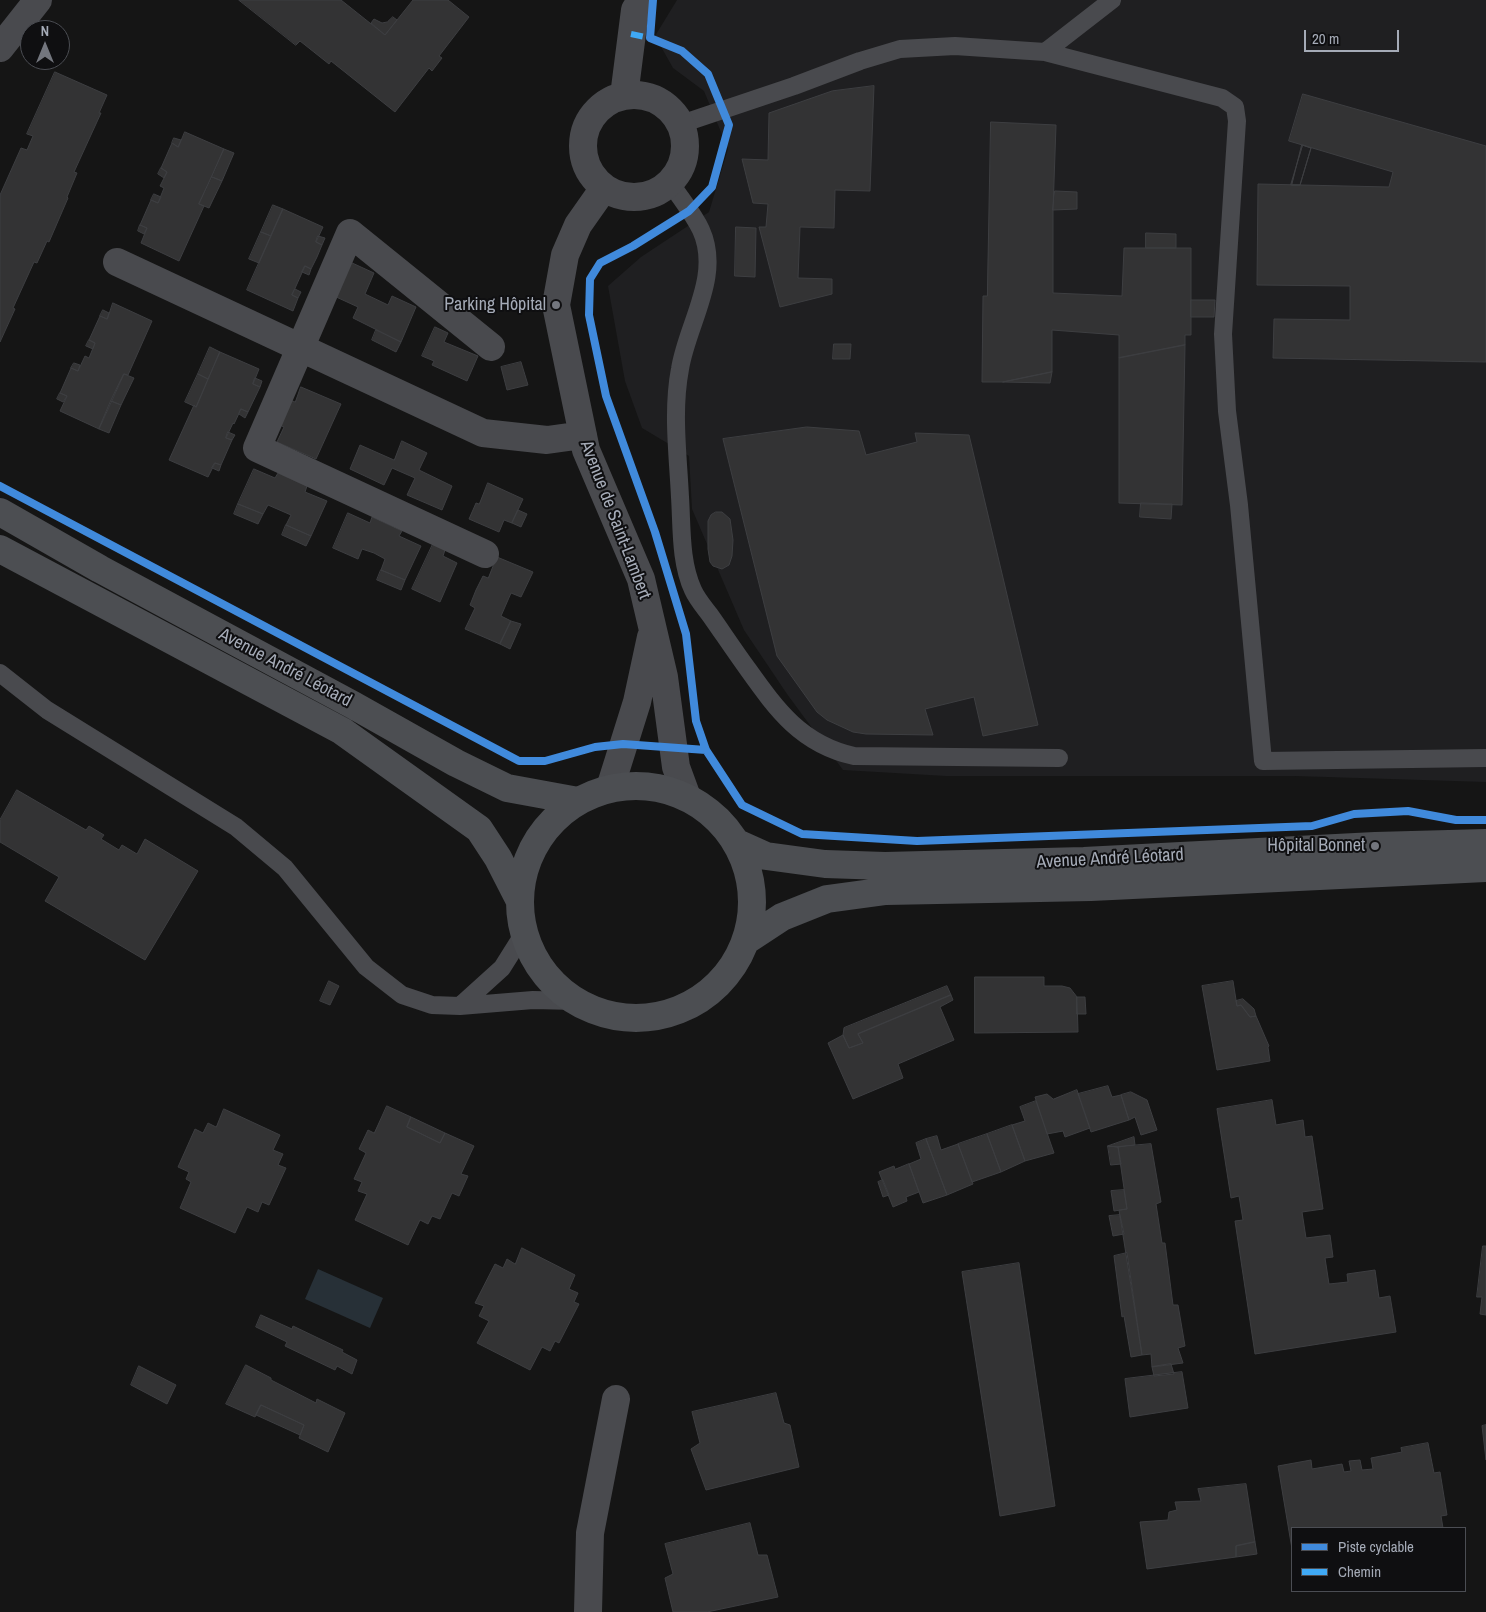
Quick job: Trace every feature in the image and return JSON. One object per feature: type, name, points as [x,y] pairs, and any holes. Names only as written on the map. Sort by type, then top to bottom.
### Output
[{"type":"main road","name":"Avenue André Léotard","points":[[0,512],[100,569],[353,705],[456,763],[507,788],[578,801]]},
{"type":"main road","name":"Avenue André Léotard","points":[[0,548],[342,731],[479,829],[498,858],[520,901]]},
{"type":"main road","points":[[636,785],[662,788],[686,796],[716,816],[737,843],[747,866],[752,891],[752,915],[747,940],[736,963],[719,984],[699,1000],[676,1011],[651,1017],[624,1017],[599,1012],[576,1001],[558,988],[543,972],[532,953],[524,933],[521,917],[520,901],[524,871],[535,843],[554,819],[578,801],[610,788],[636,785]]},
{"type":"main road","name":"Avenue André Léotard","points":[[737,843],[766,856],[825,864],[885,866],[1084,861],[1375,846],[1486,843]]},
{"type":"main road","name":"Avenue André Léotard","points":[[747,940],[782,917],[828,899],[886,891],[1091,887],[1486,868]]},
{"type":"street","points":[[0,48],[38,0]]},
{"type":"street","points":[[624,96],[635,10],[640,0]]},
{"type":"street","points":[[640,95],[656,100],[670,110],[681,124],[686,141],[685,159],[677,175],[665,188],[649,196],[632,198],[614,194],[604,188],[590,172],[584,158],[583,141],[587,125],[596,112],[608,102],[624,96],[640,95]]},
{"type":"street","name":"Avenue de Saint-Lambert","points":[[604,188],[578,225],[565,255],[556,305],[586,450],[641,579],[664,677],[676,767],[686,796]]},
{"type":"street","points":[[485,554],[257,448],[299,347],[350,233],[491,347]]},
{"type":"street","points":[[117,262],[483,433],[547,440],[583,434]]},
{"type":"street","name":"Avenue de Saint-Lambert","points":[[610,788],[637,702],[653,626]]},
{"type":"street","points":[[588,1612],[590,1533],[616,1399]]},
{"type":"lane","points":[[1045,52],[1112,0]]},
{"type":"lane","points":[[681,124],[794,86],[860,61],[900,49],[955,46],[1045,52],[1222,98],[1235,107],[1237,121],[1223,334],[1227,411],[1239,505],[1263,761],[1486,758]]},
{"type":"lane","points":[[670,182],[701,231],[708,260],[705,285],[680,368],[676,416],[683,542],[686,569],[693,591],[760,687],[789,722],[810,740],[840,753],[854,756],[1059,758]]},
{"type":"lane","points":[[0,673],[46,710],[236,827],[285,868],[366,967],[402,995],[432,1005],[460,1006],[533,1000],[576,1001]]},
{"type":"lane","points":[[460,1006],[502,968],[524,933]]},
{"type":"shaded area","points":[[677,0],[1486,0],[1486,782],[1295,776],[946,776],[843,770],[787,694],[744,630],[692,509],[689,456],[642,428],[625,381],[608,286],[641,257],[709,212],[728,149],[704,91],[673,68],[655,36]]},
{"type":"shaded area","points":[[318,1269],[383,1298],[370,1328],[305,1299]]},
{"type":"building","points":[[239,0],[341,0],[385,35],[413,0],[448,0],[469,17],[439,56],[442,58],[432,71],[429,68],[395,112],[331,61],[329,64],[300,41],[296,45]]},
{"type":"building","points":[[393,17],[397,20],[385,35],[371,23],[374,19],[382,23],[387,22]]},
{"type":"building","points":[[55,72],[107,95],[99,113],[101,113],[74,172],[77,173],[49,242],[47,241],[37,263],[34,262],[0,342],[0,195],[21,148],[27,150],[33,136],[27,134]]},
{"type":"building","points":[[874,86],[870,191],[835,190],[834,228],[800,227],[798,278],[832,279],[832,294],[780,307],[759,227],[766,227],[768,204],[753,203],[742,159],[768,160],[769,113],[832,91]]},
{"type":"building","points":[[1303,94],[1486,146],[1486,362],[1273,358],[1274,319],[1350,320],[1350,286],[1257,285],[1258,184],[1389,187],[1393,172],[1289,141]]},
{"type":"building","points":[[991,122],[1056,125],[1053,293],[1122,296],[1124,248],[1191,248],[1191,335],[1185,335],[1185,345],[1119,358],[1119,335],[1052,330],[1052,372],[1003,382],[982,382],[983,296],[987,296]]},
{"type":"building","points":[[185,132],[224,149],[199,204],[204,206],[179,261],[141,243],[147,228],[140,225],[151,200],[158,203],[164,188],[160,186],[167,172],[161,168],[172,143],[178,147]]},
{"type":"building","points":[[174,138],[181,140],[178,147],[172,143]]},
{"type":"building","points":[[1302,145],[1311,148],[1300,185],[1292,185]]},
{"type":"building","points":[[1303,145],[1311,148],[1300,185],[1291,185]]},
{"type":"building","points":[[224,149],[234,153],[222,181],[212,177]]},
{"type":"building","points":[[161,168],[167,172],[164,178],[158,174]]},
{"type":"building","points":[[212,177],[222,181],[209,208],[199,204]]},
{"type":"building","points":[[1055,191],[1077,192],[1077,209],[1053,210]]},
{"type":"building","points":[[154,194],[161,197],[158,203],[151,200]]},
{"type":"building","points":[[273,205],[283,209],[271,236],[261,232]]},
{"type":"building","points":[[283,209],[323,227],[316,242],[322,245],[317,257],[311,269],[305,266],[292,295],[298,298],[293,311],[247,290]]},
{"type":"building","points":[[140,225],[147,228],[144,234],[138,231]]},
{"type":"building","points":[[736,227],[756,228],[755,277],[735,276]]},
{"type":"building","points":[[261,232],[271,236],[259,263],[249,259]]},
{"type":"building","points":[[1146,233],[1176,234],[1176,248],[1146,248]]},
{"type":"building","points":[[318,236],[325,238],[322,245],[316,242]]},
{"type":"building","points":[[350,262],[374,273],[365,294],[388,305],[392,296],[416,307],[401,342],[353,318],[358,307],[334,296]]},
{"type":"building","points":[[305,266],[311,269],[309,275],[302,272]]},
{"type":"building","points":[[295,289],[301,292],[298,298],[292,295]]},
{"type":"building","points":[[1191,300],[1215,300],[1214,317],[1191,317]]},
{"type":"building","points":[[113,303],[152,321],[128,375],[124,374],[99,429],[60,411],[67,396],[60,393],[71,368],[78,371],[85,356],[89,358],[95,343],[89,340],[100,316],[107,319]]},
{"type":"building","points":[[103,310],[109,313],[107,319],[100,316]]},
{"type":"building","points":[[435,327],[448,333],[444,342],[478,356],[467,381],[432,365],[434,361],[422,356]]},
{"type":"building","points":[[376,330],[401,342],[396,352],[372,340]]},
{"type":"building","points":[[89,340],[95,343],[93,349],[86,346]]},
{"type":"building","points":[[834,344],[851,344],[850,359],[833,359]]},
{"type":"building","points":[[1185,345],[1182,505],[1119,503],[1119,358]]},
{"type":"building","points":[[210,347],[220,352],[208,379],[198,374]]},
{"type":"building","points":[[220,352],[259,369],[253,384],[260,387],[248,412],[241,409],[226,438],[232,440],[221,465],[215,463],[208,477],[169,460],[194,405],[196,407]]},
{"type":"building","points":[[521,362],[528,385],[507,390],[501,367]]},
{"type":"building","points":[[74,363],[80,365],[78,371],[71,368]]},
{"type":"building","points":[[1052,372],[1050,383],[1003,382]]},
{"type":"building","points":[[124,374],[134,378],[121,405],[111,401]]},
{"type":"building","points":[[198,374],[208,379],[196,407],[185,402]]},
{"type":"building","points":[[255,378],[262,381],[260,387],[253,384]]},
{"type":"building","points":[[301,387],[341,404],[316,459],[277,442],[284,427],[277,424],[288,399],[295,402]]},
{"type":"building","points":[[60,393],[67,396],[63,402],[57,399]]},
{"type":"building","points":[[111,401],[121,405],[109,433],[99,429]]},
{"type":"building","points":[[241,409],[248,412],[245,418],[239,414]]},
{"type":"building","points":[[807,427],[859,431],[866,455],[917,442],[915,433],[969,435],[1038,725],[983,736],[974,697],[925,709],[933,735],[866,734],[853,732],[827,720],[817,712],[777,656],[723,439]]},
{"type":"building","points":[[228,432],[235,435],[232,440],[226,438]]},
{"type":"building","points":[[402,441],[427,453],[419,470],[452,486],[442,510],[407,495],[415,478],[392,468],[384,485],[350,469],[360,445],[394,460]]},
{"type":"building","points":[[215,463],[221,465],[219,471],[212,468]]},
{"type":"building","points":[[254,469],[275,478],[278,473],[307,486],[305,492],[327,501],[311,536],[286,525],[291,515],[268,505],[263,514],[238,504]]},
{"type":"building","points":[[488,483],[523,499],[512,523],[504,520],[499,532],[469,519],[476,503],[479,504]]},
{"type":"building","points":[[1141,503],[1172,504],[1171,519],[1140,517]]},
{"type":"building","points":[[238,504],[263,514],[258,524],[234,514]]},
{"type":"building","points":[[518,510],[527,514],[521,527],[512,523]]},
{"type":"building","points":[[716,512],[722,512],[730,519],[733,540],[732,556],[729,565],[722,569],[713,566],[710,562],[708,549],[708,521],[711,515]]},
{"type":"building","points":[[348,513],[370,523],[372,517],[402,531],[399,536],[421,546],[405,580],[381,570],[385,559],[374,553],[362,549],[358,559],[333,548]]},
{"type":"building","points":[[286,525],[311,536],[306,546],[282,535]]},
{"type":"building","points":[[433,544],[445,550],[443,556],[457,563],[440,602],[412,589]]},
{"type":"building","points":[[497,557],[533,572],[521,597],[511,593],[501,616],[511,621],[500,644],[465,629],[475,608],[470,605],[476,590],[483,576],[488,578]]},
{"type":"building","points":[[381,570],[405,580],[401,590],[377,580]]},
{"type":"building","points":[[511,621],[521,624],[510,649],[500,644]]},
{"type":"building","points":[[17,790],[86,830],[89,826],[104,835],[101,839],[119,850],[122,845],[137,854],[145,839],[198,871],[145,960],[45,901],[59,877],[0,842],[0,820]]},
{"type":"building","points":[[975,977],[1044,977],[1044,986],[1070,988],[1077,997],[1078,1032],[975,1033]]},
{"type":"building","points":[[329,981],[339,986],[330,1005],[320,1001]]},
{"type":"building","points":[[1233,981],[1237,1006],[1241,1005],[1250,1017],[1256,1016],[1269,1046],[1270,1061],[1217,1070],[1202,986]]},
{"type":"building","points":[[947,986],[951,995],[858,1034],[863,1043],[849,1048],[843,1035],[844,1028]]},
{"type":"building","points":[[951,995],[953,1000],[940,1007],[954,1040],[898,1064],[903,1078],[853,1099],[828,1043],[843,1035],[849,1048],[863,1043],[858,1034]]},
{"type":"building","points":[[1077,997],[1085,997],[1086,1014],[1077,1014]]},
{"type":"building","points":[[1243,999],[1254,1009],[1256,1016],[1250,1017],[1241,1005],[1237,1006],[1236,1001]]},
{"type":"building","points":[[1108,1086],[1112,1097],[1121,1095],[1129,1120],[1091,1132],[1078,1094]]},
{"type":"building","points":[[1077,1090],[1090,1128],[1065,1137],[1063,1131],[1047,1134],[1035,1097],[1047,1094],[1053,1099]]},
{"type":"building","points":[[1131,1092],[1147,1100],[1157,1130],[1141,1135],[1135,1117],[1129,1120],[1121,1095]]},
{"type":"building","points":[[1272,1100],[1276,1125],[1303,1120],[1305,1137],[1312,1136],[1323,1209],[1302,1212],[1306,1238],[1330,1235],[1333,1257],[1325,1258],[1329,1284],[1348,1282],[1347,1274],[1375,1270],[1379,1298],[1390,1296],[1396,1332],[1255,1354],[1235,1221],[1243,1220],[1239,1196],[1231,1198],[1217,1109]]},
{"type":"building","points":[[1036,1101],[1054,1153],[1025,1161],[1012,1125],[1025,1121],[1020,1107]]},
{"type":"building","points":[[387,1106],[411,1117],[407,1127],[440,1143],[445,1133],[474,1146],[461,1174],[468,1176],[459,1196],[452,1193],[440,1219],[432,1216],[428,1224],[420,1220],[408,1245],[355,1220],[367,1194],[358,1191],[362,1182],[354,1179],[366,1153],[359,1149],[368,1130],[374,1133]]},
{"type":"building","points":[[224,1109],[280,1135],[273,1150],[283,1154],[278,1165],[286,1168],[269,1205],[262,1202],[258,1212],[247,1207],[235,1233],[180,1208],[191,1182],[186,1179],[189,1172],[178,1167],[195,1129],[203,1133],[208,1123],[216,1127]]},
{"type":"building","points":[[411,1117],[445,1133],[440,1143],[407,1127]]},
{"type":"building","points":[[1012,1125],[1025,1161],[1001,1172],[987,1134]]},
{"type":"building","points":[[987,1134],[1001,1172],[972,1182],[958,1144]]},
{"type":"building","points":[[937,1136],[941,1150],[958,1144],[973,1184],[947,1195],[926,1139]]},
{"type":"building","points":[[1134,1137],[1135,1145],[1108,1146]]},
{"type":"building","points":[[926,1139],[947,1195],[923,1203],[909,1164],[921,1159],[916,1143]]},
{"type":"building","points":[[1151,1144],[1161,1202],[1156,1204],[1162,1243],[1165,1243],[1173,1305],[1178,1305],[1185,1346],[1178,1348],[1183,1363],[1152,1367],[1151,1354],[1142,1355],[1119,1210],[1127,1209],[1118,1147]]},
{"type":"building","points":[[1108,1146],[1118,1147],[1121,1164],[1111,1165]]},
{"type":"building","points":[[909,1164],[919,1192],[906,1197],[907,1201],[893,1207],[879,1172],[894,1166],[895,1169]]},
{"type":"building","points":[[883,1180],[889,1195],[883,1197],[878,1182]]},
{"type":"building","points":[[1124,1190],[1127,1209],[1114,1211],[1111,1191]]},
{"type":"building","points":[[1120,1215],[1124,1234],[1113,1236],[1109,1216]]},
{"type":"building","points":[[1483,1246],[1486,1246],[1486,1315],[1480,1314],[1482,1297],[1477,1297]]},
{"type":"building","points":[[522,1248],[575,1275],[569,1289],[578,1293],[574,1302],[579,1304],[559,1343],[555,1341],[550,1351],[542,1347],[530,1370],[477,1343],[489,1321],[479,1316],[484,1306],[475,1303],[495,1264],[503,1268],[507,1259],[515,1264]]},
{"type":"building","points":[[1127,1253],[1142,1355],[1131,1357],[1124,1316],[1122,1317],[1114,1256]]},
{"type":"building","points":[[1019,1263],[1055,1506],[1000,1516],[962,1272]]},
{"type":"building","points":[[261,1315],[292,1329],[293,1326],[343,1350],[342,1352],[357,1360],[352,1374],[337,1366],[335,1370],[285,1346],[287,1342],[256,1327]]},
{"type":"building","points":[[1171,1364],[1174,1374],[1154,1376],[1152,1367]]},
{"type":"building","points":[[246,1365],[316,1403],[317,1399],[345,1413],[328,1452],[299,1438],[304,1425],[261,1405],[255,1417],[226,1404]]},
{"type":"building","points":[[139,1366],[176,1385],[167,1404],[131,1385]]},
{"type":"building","points":[[1182,1372],[1188,1408],[1130,1417],[1125,1379]]},
{"type":"building","points":[[776,1393],[784,1423],[790,1425],[799,1467],[706,1490],[691,1449],[700,1443],[692,1412]]},
{"type":"building","points":[[261,1405],[304,1425],[300,1435],[256,1415]]},
{"type":"building","points":[[1486,1425],[1486,1460],[1482,1426]]},
{"type":"building","points":[[1428,1443],[1434,1473],[1440,1472],[1447,1515],[1441,1516],[1443,1527],[1291,1527],[1291,1543],[1278,1466],[1311,1460],[1312,1469],[1342,1464],[1344,1472],[1351,1471],[1349,1461],[1360,1460],[1362,1470],[1373,1469],[1371,1458],[1402,1452],[1401,1448]]},
{"type":"building","points":[[1246,1484],[1255,1542],[1236,1546],[1236,1557],[1147,1569],[1140,1522],[1168,1520],[1169,1512],[1177,1510],[1175,1502],[1201,1501],[1198,1489]]},
{"type":"building","points":[[750,1523],[758,1555],[767,1555],[778,1597],[707,1612],[673,1612],[665,1578],[673,1574],[665,1544]]},
{"type":"building","points":[[1255,1542],[1257,1554],[1236,1557],[1236,1546]]},
{"type":"marked path","points":[[631,34],[650,38]]},
{"type":"cycle path","points":[[653,0],[650,38],[682,51],[708,74],[729,125],[712,187],[689,211],[633,246],[600,263],[590,279],[589,315],[606,396],[655,532],[686,634],[696,721],[706,750],[742,805],[802,834],[917,841],[1312,826],[1354,814],[1408,811],[1456,820],[1486,820]]},
{"type":"cycle path","points":[[0,486],[519,761],[545,761],[595,747],[623,744],[706,750]]},
{"type":"place","name":"Parking Hôpital","points":[[556,305]]},
{"type":"place","name":"Hôpital Bonnet","points":[[1375,846]]}]
